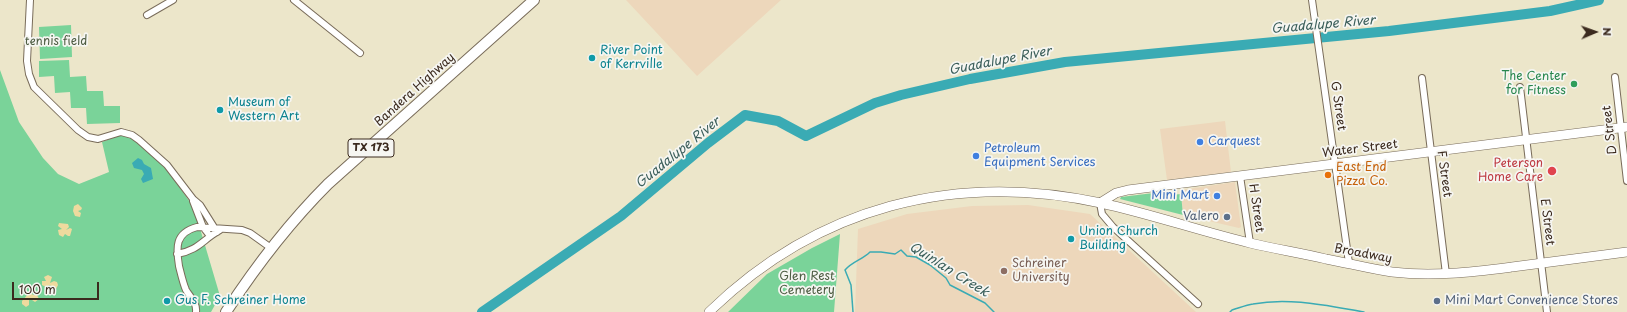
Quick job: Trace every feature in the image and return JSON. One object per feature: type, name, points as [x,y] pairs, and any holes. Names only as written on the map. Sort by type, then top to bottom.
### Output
[{"type":"main road","name":"Bandera Highway","points":[[226,312],[271,248],[328,184],[534,0]]},
{"type":"main road","name":"Water Street","points":[[1100,203],[1116,193],[1128,190],[1624,127]]},
{"type":"main road","name":"Broadway","points":[[709,312],[754,272],[786,251],[825,229],[878,209],[930,197],[968,193],[1030,192],[1100,203],[1250,243],[1391,272],[1446,274],[1627,252]]},
{"type":"street","points":[[30,0],[27,61],[29,74],[34,86],[78,130],[88,137],[98,139],[121,132],[132,135],[139,140],[166,165],[193,199],[200,205],[218,230]]},
{"type":"street","points":[[147,15],[174,0]]},
{"type":"street","points":[[294,0],[360,53]]},
{"type":"street","name":"G Street","points":[[1312,0],[1349,263]]},
{"type":"street","name":"D Street","points":[[1615,77],[1624,127],[1627,181]]},
{"type":"street","name":"F Street","points":[[1422,78],[1446,274]]},
{"type":"street","name":"E Street","points":[[1520,87],[1525,139],[1547,312]]},
{"type":"street","name":"H Street","points":[[1240,176],[1250,243]]},
{"type":"street","points":[[193,199],[203,227],[210,236]]},
{"type":"street","points":[[1100,203],[1102,214],[1113,227],[1198,304]]},
{"type":"street","points":[[196,312],[196,304],[183,281],[177,254],[178,242],[182,234],[191,229],[203,227],[250,233],[271,248]]},
{"type":"street","points":[[177,254],[195,249],[218,230]]},
{"type":"shaded area","points":[[626,0],[781,0],[697,76]]},
{"type":"shaded area","points":[[1225,121],[1231,172],[1167,180],[1160,129]]},
{"type":"shaded area","points":[[1235,182],[1241,227],[1239,228],[1183,215],[1181,190]]},
{"type":"shaded area","name":"Schreiner University","points":[[1028,205],[1090,214],[1196,312],[855,312],[858,229],[907,214],[972,206]]},
{"type":"green space","name":"tennis field","points":[[71,25],[72,57],[40,59],[39,27]]},
{"type":"green space","points":[[69,60],[70,77],[86,76],[87,91],[103,91],[104,106],[120,106],[120,123],[87,124],[86,108],[71,108],[70,92],[55,93],[54,76],[39,77],[39,61]]},
{"type":"green space","points":[[0,70],[19,122],[43,158],[58,174],[79,184],[109,172],[102,142],[123,134],[137,140],[167,169],[194,208],[220,296],[211,312],[0,312]]},
{"type":"green space","points":[[1170,191],[1171,195],[1181,194],[1183,215],[1120,199],[1121,197]]},
{"type":"green space","name":"Glen Rest Cemetery","points":[[840,234],[834,312],[728,312],[767,274]]},
{"type":"sand","points":[[78,204],[82,208],[78,211],[81,213],[80,217],[75,216],[73,211],[74,206]]},
{"type":"sand","points":[[59,223],[68,224],[69,227],[66,230],[70,228],[72,229],[70,236],[65,234],[63,237],[59,235],[58,230],[62,229],[58,226]]},
{"type":"sand","points":[[48,275],[52,277],[50,283],[54,281],[57,282],[58,285],[56,289],[52,289],[50,285],[48,288],[42,285],[42,281],[46,281],[44,277]]},
{"type":"sand","points":[[29,293],[37,295],[39,299],[35,302],[29,298],[29,305],[26,307],[22,304],[22,301]]},
{"type":"water","points":[[138,158],[151,168],[153,179],[143,183],[141,179],[144,174],[142,170],[134,168],[132,163]]},
{"type":"waterway","name":"Guadalupe River","points":[[482,312],[621,216],[708,143],[745,115],[778,121],[806,136],[875,103],[901,95],[970,79],[1065,62],[1389,31],[1550,11],[1599,0]]},
{"type":"waterway","name":"Quinlan Creek","points":[[853,312],[851,285],[845,270],[870,252],[895,254],[901,250],[907,256],[916,257],[930,265],[946,278],[950,285],[985,303],[994,312]]},
{"type":"waterway","name":"Quinlan Creek","points":[[1230,312],[1250,304],[1281,301],[1309,303],[1364,312]]},
{"type":"place","name":"River Point of Kerrville","points":[[592,58]]},
{"type":"place","name":"The Center for Fitness","points":[[1574,84]]},
{"type":"place","name":"Museum of Western Art","points":[[220,110]]},
{"type":"place","name":"Carquest","points":[[1200,142]]},
{"type":"place","name":"Petroleum Equipment Services","points":[[976,156]]},
{"type":"place","name":"Peterson Home Care","points":[[1552,171]]},
{"type":"place","name":"East End Pizza Co.","points":[[1328,175]]},
{"type":"place","name":"Mini Mart","points":[[1217,196]]},
{"type":"place","name":"Valero","points":[[1227,217]]},
{"type":"place","name":"Union Church Building","points":[[1071,239]]},
{"type":"place","name":"Schreiner University","points":[[1004,271]]},
{"type":"place","name":"Gus F. Schreiner Home","points":[[167,301]]},
{"type":"place","name":"Mini Mart Convenience Stores","points":[[1437,301]]}]
